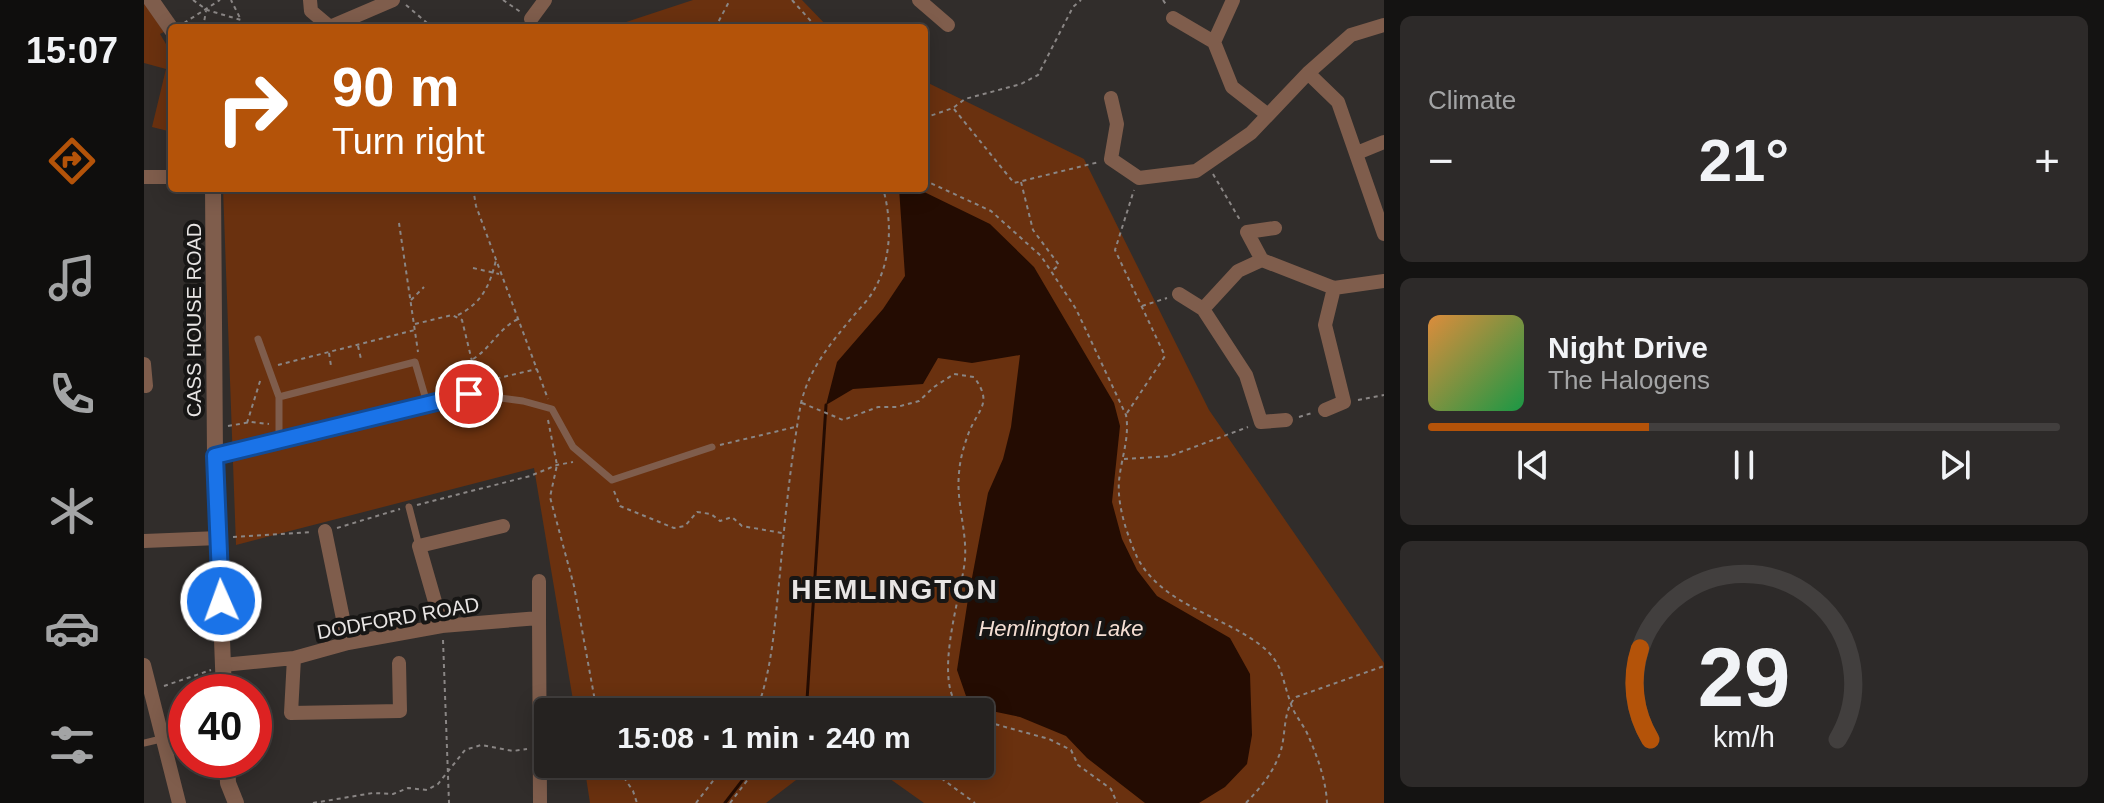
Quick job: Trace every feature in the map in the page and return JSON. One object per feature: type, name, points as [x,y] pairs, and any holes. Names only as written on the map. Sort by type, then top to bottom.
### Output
[{"type":"street","points":[[151,0],[170,24]]},
{"type":"street","points":[[310,0],[311,11],[326,24]]},
{"type":"street","points":[[337,24],[393,0]]},
{"type":"street","points":[[531,19],[545,0]]},
{"type":"street","points":[[919,0],[948,25]]},
{"type":"street","points":[[1214,42],[1233,0]]},
{"type":"street","points":[[1173,18],[1214,42],[1232,87],[1268,115]]},
{"type":"street","points":[[1111,98],[1117,124],[1111,159],[1139,178],[1196,171],[1251,133],[1308,73],[1351,35],[1384,25]]},
{"type":"street","points":[[1308,73],[1338,102],[1384,234]]},
{"type":"street","points":[[1357,153],[1384,142]]},
{"type":"street","points":[[144,177],[168,177]]},
{"type":"street","name":"CASS HOUSE ROAD","points":[[213,192],[215,456],[223,674]]},
{"type":"street","points":[[1275,228],[1247,232],[1262,260],[1334,288],[1384,281]]},
{"type":"street","points":[[1203,309],[1238,271],[1262,260]]},
{"type":"street","points":[[1325,410],[1344,402],[1325,325],[1334,288]]},
{"type":"street","points":[[1179,294],[1203,309],[1246,375],[1261,422],[1286,420]]},
{"type":"street","points":[[144,364],[146,386]]},
{"type":"street","points":[[442,626],[419,546],[503,526]]},
{"type":"street","points":[[325,531],[348,643]]},
{"type":"street","points":[[144,541],[219,538]]},
{"type":"street","points":[[539,581],[540,698]]},
{"type":"street","name":"DODFORD ROAD","points":[[223,665],[294,658],[348,643],[442,626],[539,618]]},
{"type":"street","points":[[294,658],[291,713],[400,711],[399,663]]},
{"type":"street","points":[[144,665],[179,803]]},
{"type":"street","points":[[228,778],[236,803]]},
{"type":"street","points":[[540,778],[540,803]]},
{"type":"lane","points":[[258,339],[279,397],[279,440]]},
{"type":"lane","points":[[279,397],[415,362],[427,403]]},
{"type":"lane","points":[[215,456],[469,394],[552,409],[573,447],[612,480],[712,447]]},
{"type":"lane","points":[[409,507],[419,546]]},
{"type":"lane","points":[[144,743],[161,739]]},
{"type":"path","points":[[193,0],[207,10],[241,20],[231,0]]},
{"type":"path","points":[[183,24],[220,0]]},
{"type":"path","points":[[400,0],[428,24]]},
{"type":"path","points":[[503,0],[531,19]]},
{"type":"path","points":[[717,24],[730,0]]},
{"type":"path","points":[[792,0],[813,24]]},
{"type":"path","points":[[928,117],[953,108],[965,99],[1021,84],[1038,75],[1073,7],[1081,0]]},
{"type":"path","points":[[204,24],[207,10]]},
{"type":"path","points":[[953,108],[1014,183],[1111,159]]},
{"type":"path","points":[[1207,164],[1247,232]]},
{"type":"path","points":[[1126,415],[1165,356],[1115,250],[1139,178]]},
{"type":"path","points":[[1021,181],[1033,230],[1059,265],[1052,271]]},
{"type":"path","points":[[928,182],[991,211],[1041,256],[1052,271],[1076,309],[1126,415],[1128,428],[1119,499],[1137,557],[1149,576],[1195,609],[1258,644],[1276,659],[1286,679],[1290,703],[1312,747],[1326,786],[1327,803]]},
{"type":"path","points":[[474,192],[476,206],[552,409],[547,422],[557,465],[550,497],[574,586],[594,698]]},
{"type":"path","points":[[761,698],[773,643],[783,533],[801,403],[806,383],[819,358],[874,290],[886,260],[889,212],[884,192]]},
{"type":"path","points":[[399,223],[418,355],[415,362]]},
{"type":"path","points":[[414,324],[457,315],[477,303],[484,294],[496,260]]},
{"type":"path","points":[[473,268],[501,275]]},
{"type":"path","points":[[410,301],[424,287]]},
{"type":"path","points":[[1141,306],[1179,294]]},
{"type":"path","points":[[457,315],[462,320],[480,395]]},
{"type":"path","points":[[472,360],[502,328],[518,319]]},
{"type":"path","points":[[247,423],[260,381],[269,368],[415,330]]},
{"type":"path","points":[[358,344],[361,359]]},
{"type":"path","points":[[329,352],[331,366]]},
{"type":"path","points":[[464,387],[537,369]]},
{"type":"path","points":[[801,403],[843,420],[878,407],[897,407],[919,401],[954,374],[974,377],[983,389],[982,410],[971,427],[962,451],[959,474],[958,508],[965,536],[965,560],[948,658],[950,689],[954,698]]},
{"type":"path","points":[[1344,402],[1384,395]]},
{"type":"path","points":[[1286,420],[1325,410]]},
{"type":"path","points":[[215,428],[279,422]]},
{"type":"path","points":[[1123,459],[1170,456],[1261,422]]},
{"type":"path","points":[[712,447],[797,426]]},
{"type":"path","points":[[612,480],[620,506],[674,528],[685,526],[697,512],[711,514],[720,521],[732,517],[742,526],[783,533]]},
{"type":"path","points":[[442,626],[449,803]]},
{"type":"path","points":[[150,690],[223,665]]},
{"type":"path","points":[[1246,803],[1272,773],[1281,748],[1290,703],[1296,697],[1384,666]]},
{"type":"path","points":[[994,724],[1049,739],[1071,750],[1078,765],[1111,789],[1117,803]]},
{"type":"path","points":[[313,803],[373,793],[393,794],[408,788],[427,790],[438,784],[465,750],[481,745],[513,751],[534,749]]},
{"type":"path","points":[[624,778],[637,803]]},
{"type":"path","points":[[696,803],[715,778]]},
{"type":"path","points":[[730,803],[749,778]]},
{"type":"path","points":[[941,778],[975,803]]},
{"type":"shaded area","points":[[693,0],[802,0],[825,24],[620,24]]},
{"type":"shaded area","points":[[144,2],[164,32],[160,34],[168,47],[168,131],[152,127],[166,69],[144,63]]},
{"type":"shaded area","points":[[928,83],[1084,159],[1209,410],[1384,663],[1384,803],[924,803],[889,778],[994,778],[994,698],[573,698],[534,468],[236,545],[223,192],[928,192]]},
{"type":"shaded area","points":[[586,778],[799,778],[766,803],[590,803]]},
{"type":"water","name":"Hemlington Lake","points":[[899,192],[924,192],[990,224],[1034,267],[1114,403],[1120,426],[1112,502],[1122,539],[1137,570],[1157,596],[1230,638],[1250,674],[1252,735],[1247,764],[1225,787],[1199,803],[1145,803],[1087,758],[1066,736],[1020,717],[994,712],[994,698],[966,696],[957,670],[968,599],[988,493],[1003,459],[1011,427],[1020,355],[972,363],[938,358],[923,384],[853,389],[826,405],[837,362],[883,309],[905,276]]},
{"type":"waterway","points":[[807,698],[826,405]]},
{"type":"waterway","points":[[725,803],[744,778]]},
{"type":"district","name":"HEMLINGTON","points":[[895,589]]},
{"type":"route","points":[[221,601],[215,456],[469,394]]}]
